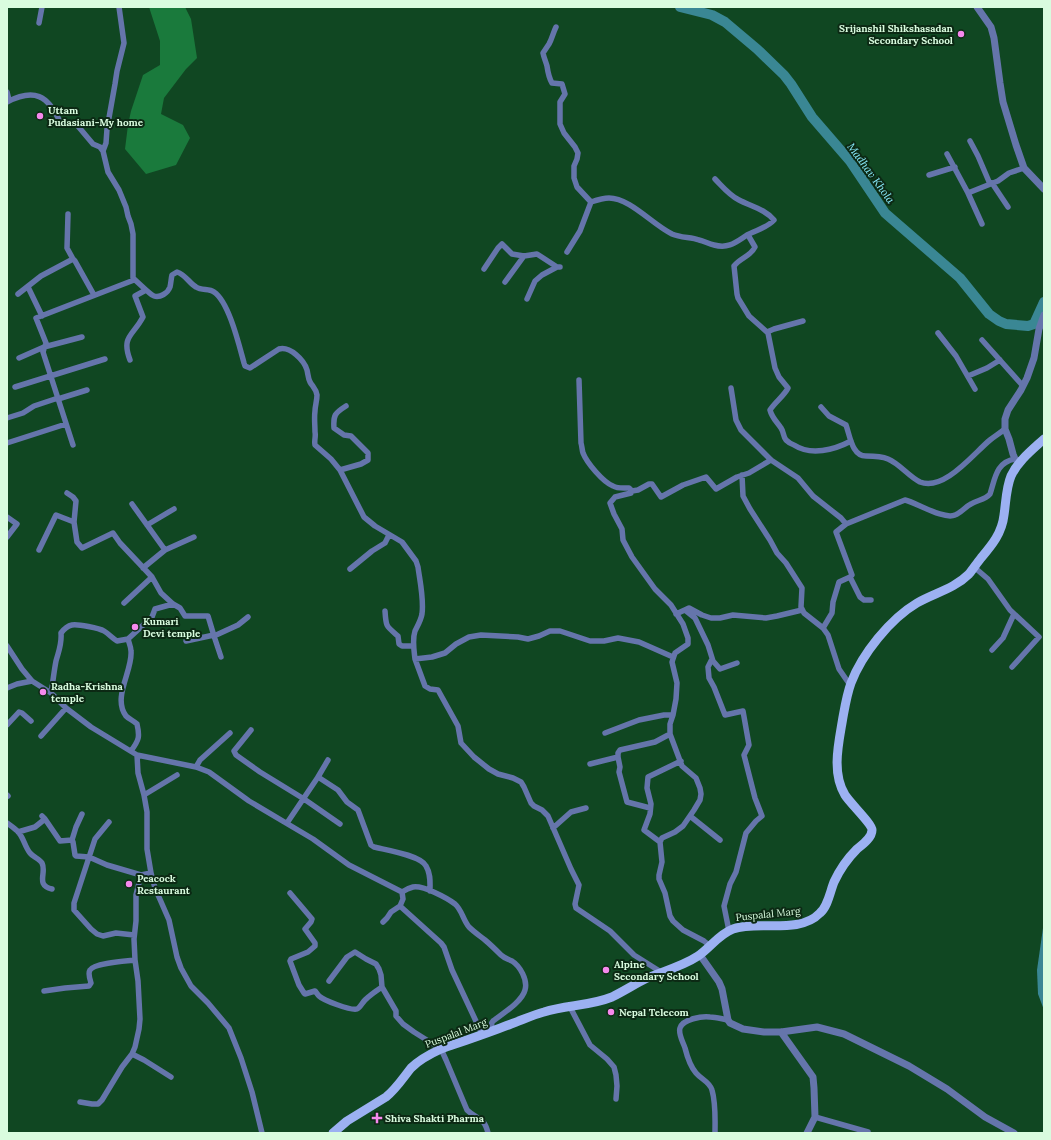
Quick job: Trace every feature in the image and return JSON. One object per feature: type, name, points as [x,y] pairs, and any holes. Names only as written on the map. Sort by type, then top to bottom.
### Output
[{"type":"main road","name":"Puspalal Marg","points":[[333,1133],[347,1121],[386,1097],[411,1068],[430,1054],[441,1049],[544,1012],[611,997],[645,979],[676,967],[700,955],[729,931],[742,927],[786,926],[808,921],[814,918],[824,908],[836,878],[844,864],[871,836],[872,832],[872,827],[844,793],[839,782],[837,769],[838,748],[850,685],[860,665],[870,650],[892,623],[916,604],[947,589],[969,574],[996,540],[1002,527],[1008,487],[1018,460],[1044,439]]},
{"type":"street","points":[[39,23],[42,7]]},
{"type":"street","points":[[103,151],[106,143],[117,72],[124,42],[119,7]]},
{"type":"street","points":[[977,7],[990,27],[994,38],[1003,102],[1024,168],[1044,189]]},
{"type":"street","points":[[556,27],[548,47],[543,53],[544,58],[548,75],[552,83],[562,84],[565,94],[560,102],[560,124],[564,133],[578,153],[574,166],[574,178],[577,187],[591,202]]},
{"type":"street","points":[[7,92],[8,101],[29,94],[38,95],[46,100],[60,122],[77,125],[93,144],[100,147],[103,151],[108,172],[119,190],[131,224],[133,234],[132,274],[134,280],[154,296],[158,296],[168,291],[171,286],[172,275],[177,272],[182,273],[196,287],[200,289],[210,289],[220,296],[233,326],[244,363],[248,368],[282,348],[291,351],[302,361],[307,369],[310,382],[317,395],[314,422],[316,433],[314,442],[315,445],[331,459],[340,470],[364,517],[375,526],[402,542],[416,561],[421,590],[422,613],[415,633],[413,646],[419,673],[425,686],[427,688],[438,690],[458,726],[461,744],[489,769],[498,774],[521,782],[531,803],[548,816],[579,885],[575,904],[576,908],[610,931],[634,955],[661,972]]},
{"type":"street","points":[[970,141],[991,184],[1008,207]]},
{"type":"street","points":[[947,154],[955,167],[982,224]]},
{"type":"street","points":[[929,175],[955,167]]},
{"type":"street","points":[[968,193],[998,181],[1009,173],[1024,168]]},
{"type":"street","points":[[591,202],[604,198],[616,199],[631,206],[672,234],[681,237],[699,239],[714,245],[729,246],[774,220],[760,209],[730,194],[715,179]]},
{"type":"street","points":[[568,252],[580,231],[591,202]]},
{"type":"street","points":[[68,214],[67,248],[73,259],[76,261],[94,295]]},
{"type":"street","points":[[748,235],[755,246],[752,253],[737,262],[734,266],[737,294],[741,304],[749,316],[767,332],[775,368],[779,377],[788,388],[770,410],[776,422],[782,429],[785,439],[798,448],[806,451],[835,449],[851,441]]},
{"type":"street","points":[[484,269],[502,244],[512,254],[524,256],[537,254],[558,267],[542,275],[535,281],[527,298]]},
{"type":"street","points":[[505,282],[524,256]]},
{"type":"street","points":[[18,294],[41,276],[73,259]]},
{"type":"street","points":[[73,445],[43,352],[46,343],[36,318],[134,280]]},
{"type":"street","points":[[28,287],[42,316]]},
{"type":"street","points":[[130,360],[126,350],[128,339],[143,317],[135,296],[146,290]]},
{"type":"street","points":[[872,600],[864,600],[860,597],[850,577],[852,575],[836,532],[846,524],[905,500],[947,516],[954,516],[969,505],[988,497],[998,470],[1003,463],[1010,460],[1018,460],[1005,429],[1005,419],[1008,410],[1023,386],[1034,358],[1039,329],[1044,315]]},
{"type":"street","points":[[767,332],[803,321]]},
{"type":"street","points":[[938,333],[956,356],[975,389]]},
{"type":"street","points":[[19,358],[44,347],[82,337]]},
{"type":"street","points":[[982,340],[1023,386]]},
{"type":"street","points":[[15,387],[104,359]]},
{"type":"street","points":[[968,376],[987,368],[1000,360]]},
{"type":"street","points":[[579,380],[581,443],[587,460],[605,481],[613,486],[629,488],[632,491]]},
{"type":"street","points":[[732,388],[736,420],[741,430],[771,460],[798,478],[813,496],[841,518],[846,524]]},
{"type":"street","points":[[7,418],[23,413],[34,406],[87,390]]},
{"type":"street","points":[[340,470],[361,464],[368,460],[368,453],[351,436],[344,435],[334,428],[336,413],[346,406]]},
{"type":"street","points":[[821,407],[829,416],[846,425],[851,441],[856,451],[860,455],[887,459],[921,482],[928,484],[935,483],[948,477],[991,438],[1005,429]]},
{"type":"street","points":[[7,443],[66,424]]},
{"type":"street","points":[[710,946],[704,941],[683,930],[673,921],[670,916],[665,893],[659,879],[662,862],[660,842],[662,838],[675,832],[683,826],[700,800],[700,788],[696,778],[682,766],[670,734],[670,724],[676,699],[677,683],[672,662],[676,653],[688,644],[688,638],[683,624],[671,605],[655,589],[632,557],[623,540],[622,529],[610,503],[615,497],[631,493],[632,491],[638,490],[649,484],[652,484],[662,497],[685,484],[706,478],[716,489],[742,475],[749,473],[771,460]]},
{"type":"street","points":[[742,475],[743,496],[777,553],[786,563],[802,588],[802,610],[823,628],[828,635],[839,669],[850,685]]},
{"type":"street","points":[[67,493],[76,501],[74,522],[77,542],[82,548],[113,533],[120,543],[152,577],[161,593],[180,608],[185,616],[208,616],[221,657]]},
{"type":"street","points":[[132,504],[165,550]]},
{"type":"street","points":[[147,525],[174,509]]},
{"type":"street","points":[[39,550],[56,515],[74,522]]},
{"type":"street","points":[[7,517],[17,524],[7,537]]},
{"type":"street","points":[[350,569],[372,551],[385,543],[389,535]]},
{"type":"street","points":[[143,568],[165,550],[194,537]]},
{"type":"street","points":[[974,567],[988,579],[1010,610],[1039,637],[1012,667]]},
{"type":"street","points":[[124,603],[152,577]]},
{"type":"street","points":[[823,628],[832,613],[833,602],[839,582],[850,577]]},
{"type":"street","points":[[51,693],[62,642],[61,633],[65,628],[71,625],[92,627],[104,631],[117,641],[128,639],[152,617],[155,609],[173,604]]},
{"type":"street","points":[[676,614],[690,608],[711,618],[720,618],[733,615],[766,618],[802,610]]},
{"type":"street","points":[[685,610],[695,618],[708,645],[712,659],[720,669],[737,663]]},
{"type":"street","points":[[385,611],[386,625],[389,630],[398,636],[399,644],[402,646],[413,646]]},
{"type":"street","points":[[992,650],[1003,638],[1014,614]]},
{"type":"street","points":[[186,641],[214,636],[238,625],[248,617]]},
{"type":"street","points":[[415,659],[432,657],[445,653],[456,644],[469,637],[481,635],[528,639],[550,631],[560,631],[590,641],[604,641],[618,638],[639,642],[673,657]]},
{"type":"street","points":[[128,639],[131,658],[122,694],[122,707],[126,716],[137,724],[140,734],[132,751]]},
{"type":"street","points":[[7,646],[32,681],[51,693],[66,708],[91,727],[132,751],[136,755],[196,767],[208,772],[249,801],[313,839],[349,866],[402,892]]},
{"type":"street","points":[[712,659],[708,667],[709,678],[725,715],[743,711],[749,745],[744,755],[755,798],[762,816],[746,833],[736,872],[730,884],[724,906],[729,931]]},
{"type":"street","points":[[7,688],[32,681]]},
{"type":"street","points":[[41,736],[66,708]]},
{"type":"street","points":[[7,725],[19,712],[31,721]]},
{"type":"street","points":[[605,732],[639,720],[664,714],[673,716]]},
{"type":"street","points":[[251,730],[234,751],[236,755],[340,824]]},
{"type":"street","points":[[196,767],[200,760],[230,734]]},
{"type":"street","points":[[650,808],[628,802],[619,772],[620,766],[618,753],[620,750],[655,742],[670,734]]},
{"type":"street","points":[[136,755],[138,773],[147,812],[147,849],[151,873],[155,888],[169,920],[180,968],[191,986],[208,1003],[229,1028],[252,1092],[262,1133]]},
{"type":"street","points":[[590,764],[618,757]]},
{"type":"street","points":[[287,823],[328,760]]},
{"type":"street","points":[[660,842],[644,830],[650,814],[651,804],[647,788],[648,777],[681,761]]},
{"type":"street","points":[[144,795],[177,774]]},
{"type":"street","points":[[318,777],[338,790],[347,802],[358,810],[371,844],[374,847],[417,859],[426,865],[430,874],[430,891]]},
{"type":"street","points":[[553,828],[571,812],[586,808]]},
{"type":"street","points":[[82,814],[72,840],[75,855],[89,857],[107,865],[141,875],[151,873]]},
{"type":"street","points":[[690,816],[720,840]]},
{"type":"street","points":[[18,832],[35,827],[44,818],[60,841],[72,840]]},
{"type":"street","points":[[109,822],[95,839],[74,903],[74,910],[97,934],[103,936],[116,933],[134,935]]},
{"type":"street","points":[[7,823],[18,832],[30,852],[42,864],[44,884],[52,889]]},
{"type":"street","points":[[80,1102],[98,1104],[102,1100],[122,1067],[132,1054],[138,1038],[140,1019],[134,935],[136,921],[136,895],[141,875]]},
{"type":"street","points":[[402,892],[413,887],[419,888],[438,894],[456,905],[462,913],[464,922],[504,957],[512,961],[521,972],[526,985],[524,994],[516,1003],[491,1023],[493,1031]]},
{"type":"street","points":[[383,922],[391,912],[400,906],[403,899],[402,892]]},
{"type":"street","points":[[290,894],[312,919],[305,929],[315,942],[315,946],[308,952],[291,959],[290,961],[299,985],[304,993],[315,991],[319,996],[355,1010],[358,1009],[371,994],[382,987]]},
{"type":"street","points":[[400,906],[441,942],[452,970],[482,1034]]},
{"type":"street","points":[[329,981],[347,957],[355,952],[376,964],[381,975],[382,987],[396,1011],[396,1016],[414,1032],[441,1049],[467,1110],[482,1120],[488,1133]]},
{"type":"street","points":[[700,955],[719,982],[722,989],[728,1020]]},
{"type":"street","points":[[44,991],[89,986],[91,983],[89,973],[93,968],[101,964],[135,960]]},
{"type":"street","points":[[570,1007],[590,1045],[608,1059],[614,1067],[617,1080],[616,1099]]},
{"type":"street","points":[[715,1133],[715,1114],[712,1089],[692,1068],[680,1034],[679,1028],[688,1020],[710,1017],[728,1020],[730,1023],[744,1029],[764,1032],[781,1032],[817,1027],[844,1034],[909,1066],[946,1089],[985,1117],[1014,1133]]},
{"type":"street","points":[[781,1032],[813,1077],[815,1117],[807,1133]]},
{"type":"street","points":[[132,1054],[171,1077]]},
{"type":"street","points":[[815,1117],[868,1132]]},
{"type":"green space","points":[[149,7],[185,7],[191,19],[197,58],[186,69],[164,98],[161,114],[183,125],[190,138],[176,165],[146,174],[125,149],[131,111],[143,75],[160,65],[160,41]]},
{"type":"water","points":[[1044,924],[1044,1010],[1038,994],[1037,970]]},
{"type":"waterway","name":"Madhav Khola","points":[[680,7],[712,15],[725,22],[757,49],[784,75],[812,117],[850,161],[885,213],[960,278],[989,314],[1006,324],[1028,326],[1034,324],[1044,302]]},
{"type":"place","name":"Srijanshil Shikshasadan Secondary School","points":[[961,34]]},
{"type":"place","name":"Uttam Pudasiani-My home","points":[[40,116]]},
{"type":"place","name":"Kumari Devi temple","points":[[135,627]]},
{"type":"place","name":"Radha-Krishna temple","points":[[43,692]]},
{"type":"place","name":"Peacock Restaurant","points":[[129,884]]},
{"type":"place","name":"Alpine Secondary School","points":[[606,970]]},
{"type":"place","name":"Nepal Telecom","points":[[611,1012]]},
{"type":"place","name":"Shiva Shakti Pharma","points":[[377,1118]]}]
